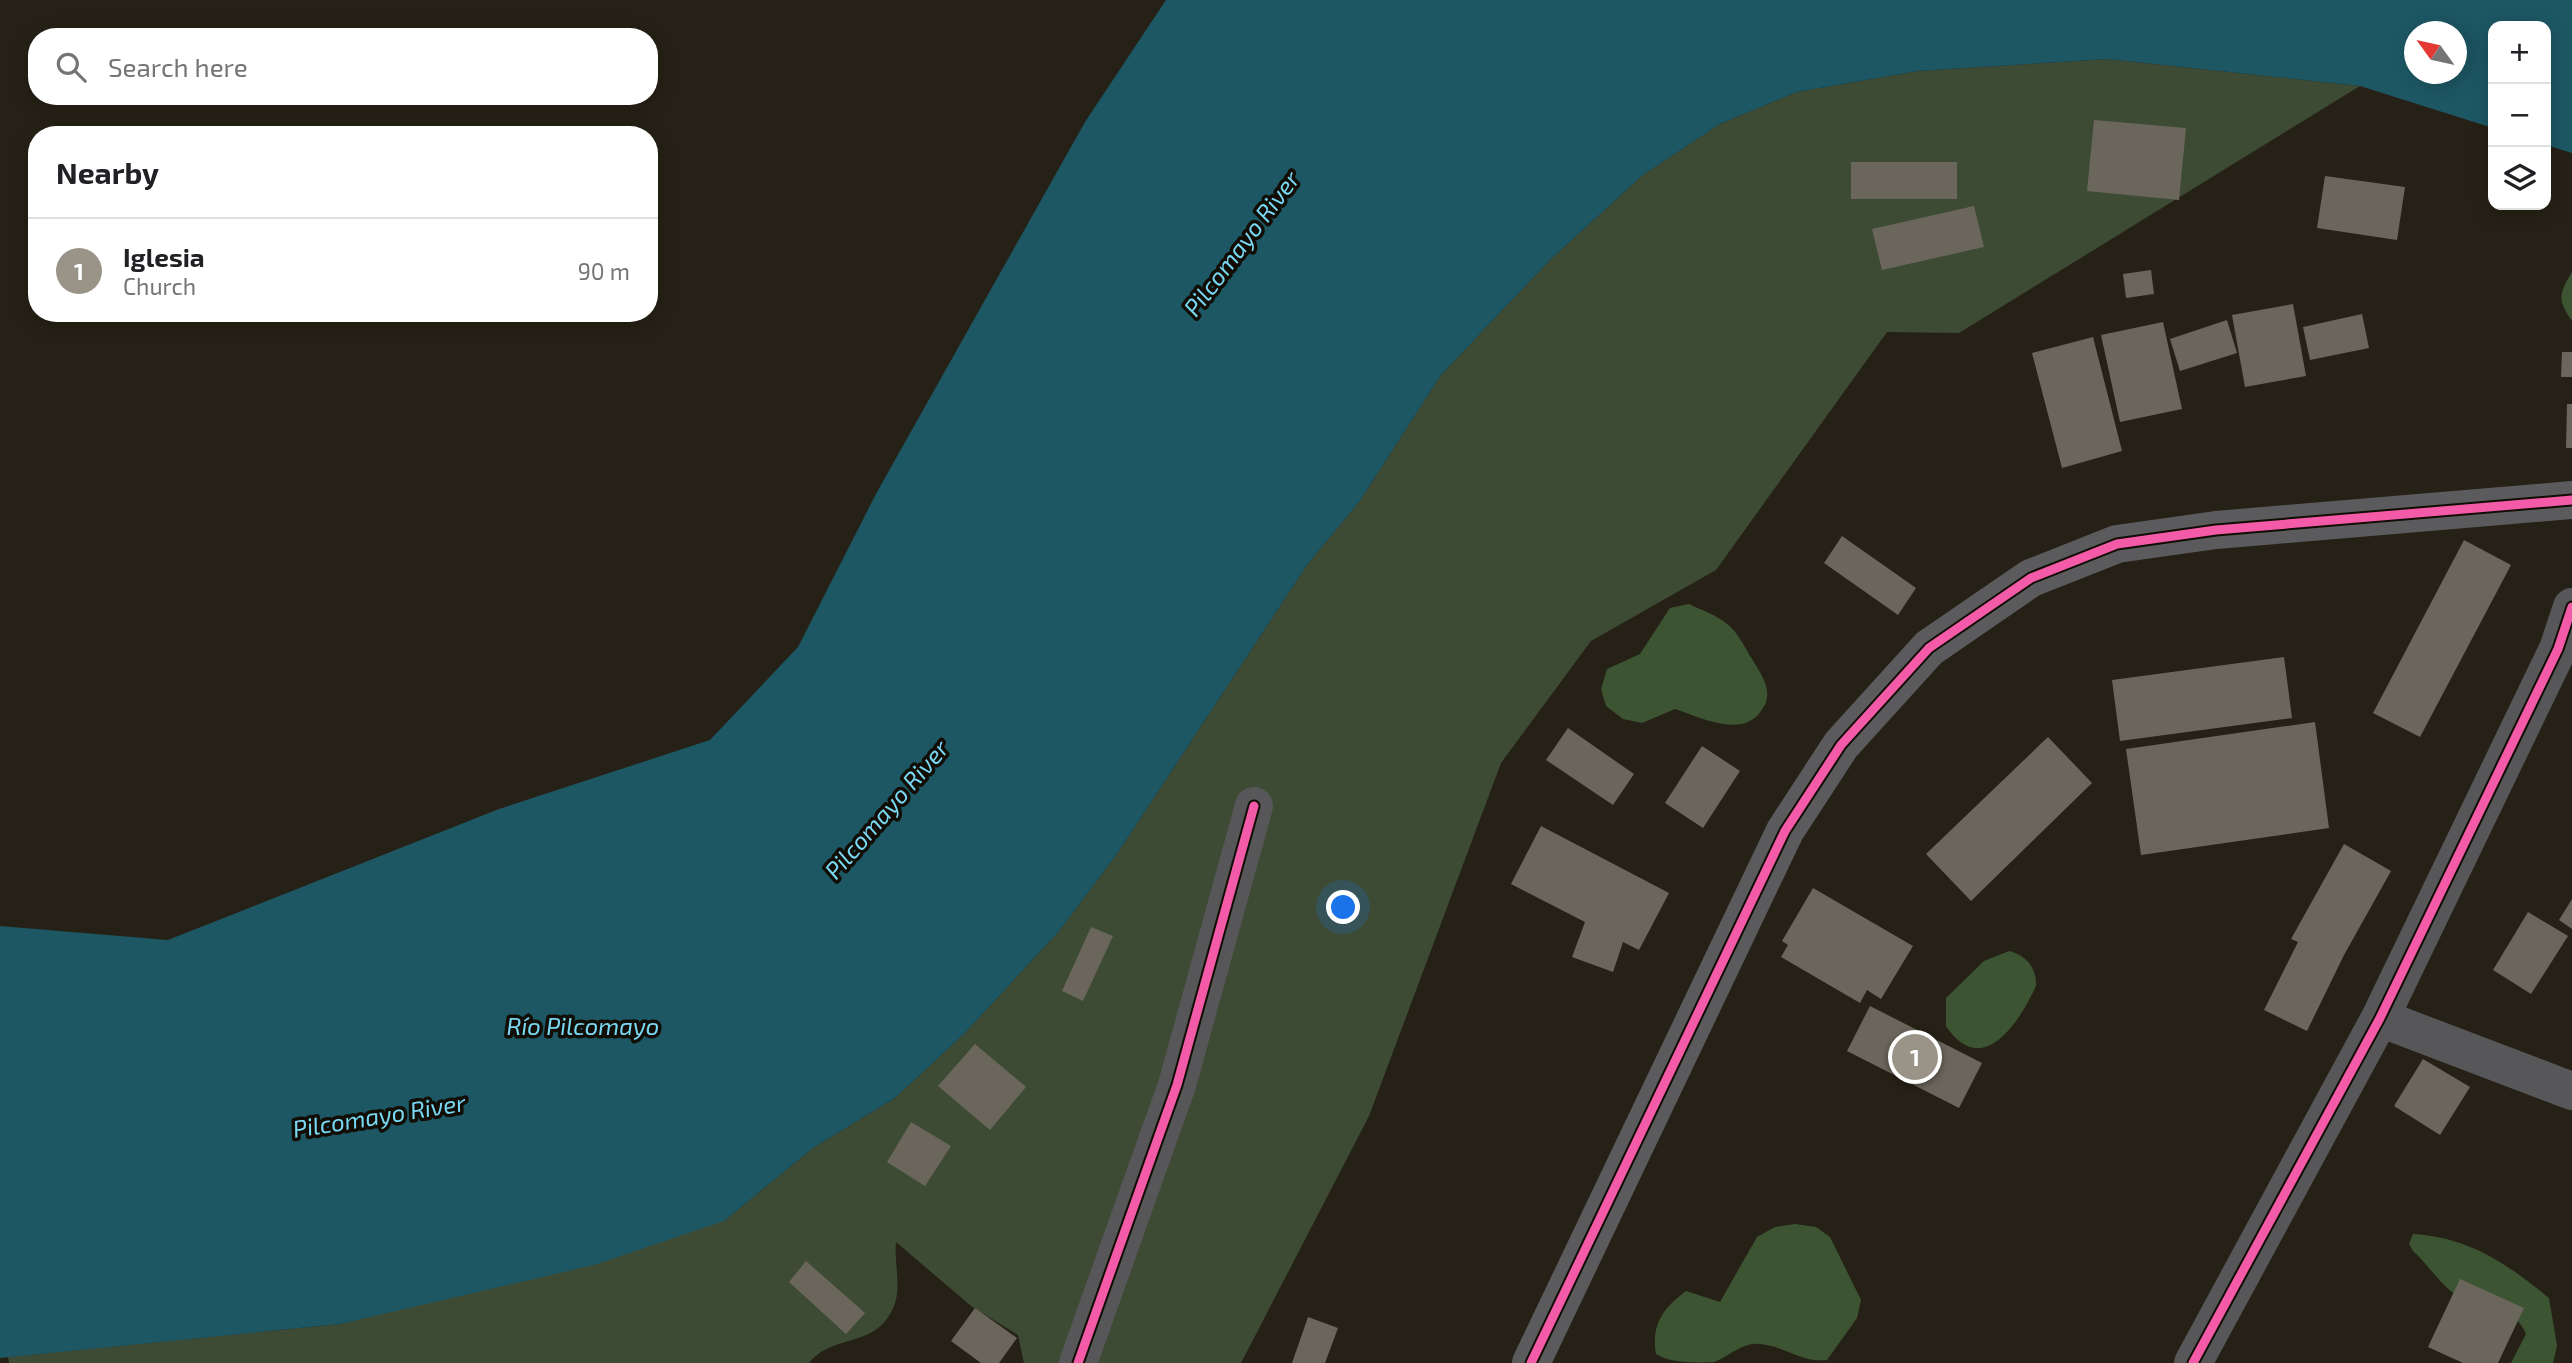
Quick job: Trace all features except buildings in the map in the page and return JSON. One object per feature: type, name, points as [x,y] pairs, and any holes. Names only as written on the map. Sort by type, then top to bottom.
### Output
[{"type":"street","points":[[1531,1363],[1785,831],[1840,745],[1929,648],[2031,578],[2118,544],[2216,530],[2572,500]]},
{"type":"street","points":[[2193,1363],[2380,1018],[2558,649],[2572,607]]},
{"type":"street","points":[[1078,1363],[1177,1085],[1254,806]]},
{"type":"street","points":[[2380,1018],[2572,1091]]},
{"type":"green space","points":[[2107,59],[2360,86],[1959,333],[1887,332],[1716,570],[1591,641],[1501,763],[1369,1116],[1241,1363],[1024,1363],[1018,1335],[971,1306],[896,1242],[897,1296],[888,1318],[867,1334],[819,1353],[809,1363],[9,1363],[8,1357],[340,1324],[724,1221],[813,1148],[895,1098],[965,1033],[1060,930],[1117,854],[1307,565],[1359,502],[1441,375],[1551,259],[1643,175],[1720,124],[1797,92],[1918,71]]},
{"type":"green space","points":[[2572,272],[2572,321],[2562,302],[2562,291]]},
{"type":"green space","points":[[1689,604],[1714,615],[1731,627],[1738,636],[1765,683],[1767,695],[1763,708],[1755,718],[1734,725],[1710,721],[1675,709],[1642,723],[1623,719],[1606,706],[1601,689],[1607,669],[1640,654],[1670,608]]},
{"type":"green space","points":[[2009,951],[2029,963],[2035,973],[2036,986],[2010,1029],[1986,1047],[1973,1048],[1960,1041],[1946,1026],[1946,998],[1984,961]]},
{"type":"green space","points":[[1795,1224],[1816,1227],[1830,1237],[1861,1300],[1857,1318],[1827,1360],[1809,1359],[1760,1344],[1741,1347],[1714,1362],[1676,1361],[1656,1354],[1657,1326],[1671,1304],[1686,1291],[1720,1302],[1757,1237],[1775,1227]]},
{"type":"green space","points":[[2413,1234],[2452,1240],[2486,1254],[2549,1298],[2557,1346],[2553,1363],[2511,1363],[2526,1334],[2522,1325],[2498,1310],[2461,1298],[2448,1288],[2413,1251],[2409,1244]]},
{"type":"water","name":"Río Pilcomayo","points":[[1166,0],[2572,0],[2572,153],[2551,147],[2551,21],[2488,21],[2488,126],[2360,86],[2107,59],[1918,71],[1797,92],[1720,124],[1643,175],[1551,259],[1441,375],[1359,502],[1307,565],[1117,854],[1060,930],[965,1033],[895,1098],[813,1148],[724,1221],[594,1265],[340,1324],[0,1358],[0,926],[168,940],[499,809],[710,740],[798,647],[877,492],[1085,122]]},
{"type":"cycle path","points":[[1531,1363],[1785,831],[1841,745],[1929,648],[2031,578],[2117,544],[2216,530],[2572,500]]},
{"type":"cycle path","points":[[2193,1363],[2380,1018],[2558,649],[2572,607]]},
{"type":"cycle path","points":[[1078,1363],[1177,1085],[1254,806]]},
{"type":"place","name":"Iglesia","points":[[1915,1057]]},
{"type":"water label","name":"Pilcomayo River","points":[[1241,243]]},
{"type":"water label","name":"Pilcomayo River","points":[[886,809]]},
{"type":"water label","name":"Pilcomayo River","points":[[379,1115]]}]
